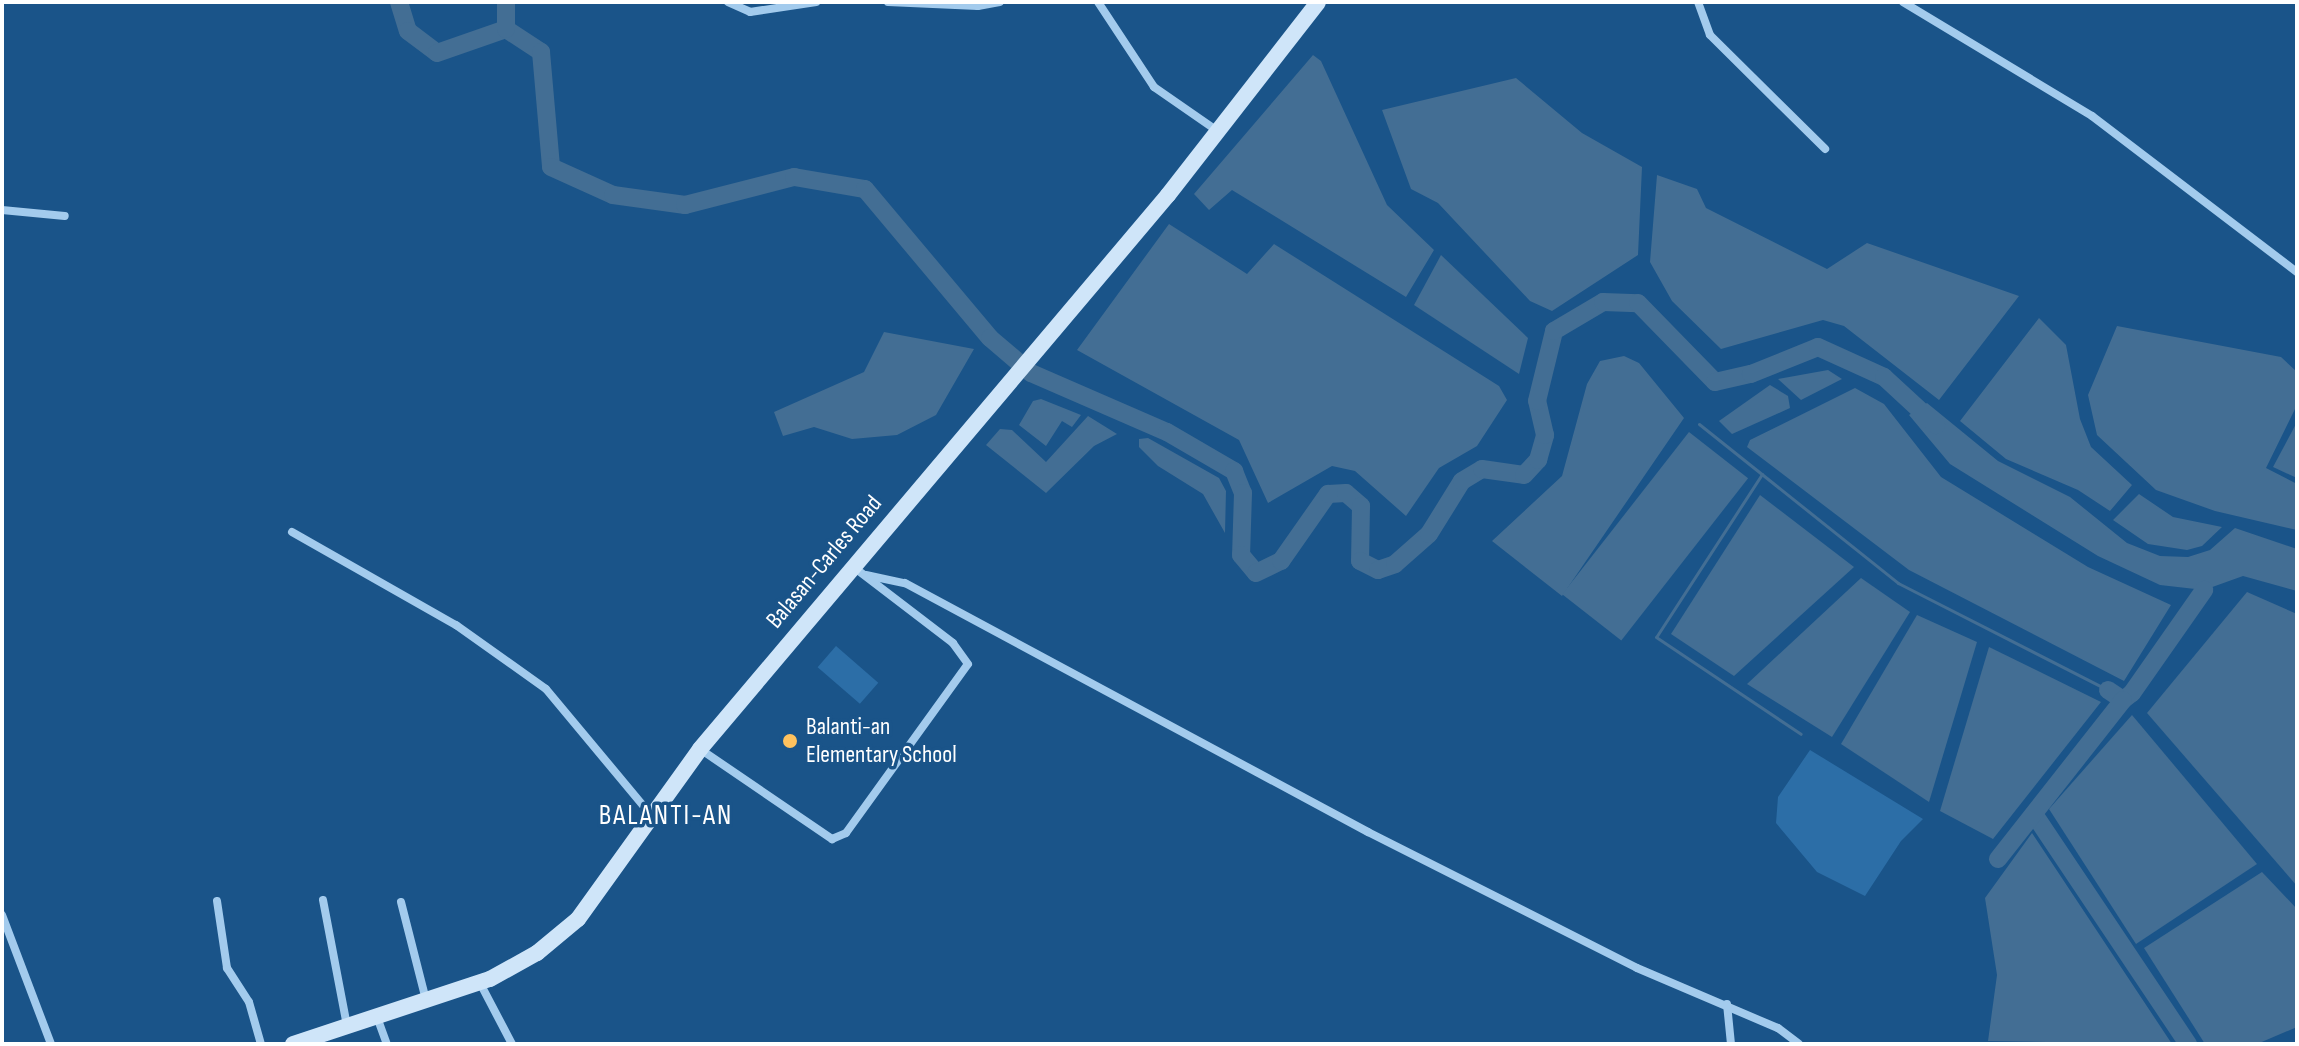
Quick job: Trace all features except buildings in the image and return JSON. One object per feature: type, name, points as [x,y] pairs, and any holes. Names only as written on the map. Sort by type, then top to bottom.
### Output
[{"type":"main road","name":"Balasan-Carles Road","points":[[293,1044],[480,983],[537,953],[578,919],[650,814],[700,749],[851,565],[1014,378],[1220,133],[1318,2]]},
{"type":"street","points":[[728,2],[750,12],[816,2]]},
{"type":"street","points":[[888,2],[1000,2]]},
{"type":"street","points":[[1098,2],[1154,87],[1220,133]]},
{"type":"street","points":[[1698,2],[1710,35],[1825,149]]},
{"type":"street","points":[[1903,2],[2092,116],[2297,272]]},
{"type":"street","points":[[2,210],[65,216]]},
{"type":"street","points":[[292,532],[456,625],[546,689],[650,814]]},
{"type":"street","points":[[700,749],[840,840],[916,744],[968,664],[953,643],[851,565]]},
{"type":"street","points":[[866,575],[905,583],[1368,832],[1637,968],[1727,1004],[1799,1044]]},
{"type":"street","points":[[323,900],[347,1026]]},
{"type":"street","points":[[217,901],[227,968],[249,1002],[261,1044]]},
{"type":"street","points":[[401,902],[426,1001]]},
{"type":"street","points":[[2,915],[51,1044]]},
{"type":"street","points":[[480,983],[512,1044]]},
{"type":"street","points":[[1727,1004],[1731,1044]]},
{"type":"street","points":[[377,1016],[387,1044]]},
{"type":"shaded area","points":[[1313,55],[1321,61],[1387,205],[1434,250],[1406,297],[1232,190],[1209,210],[1194,194]]},
{"type":"shaded area","points":[[1516,78],[1582,133],[1642,167],[1638,255],[1552,311],[1530,301],[1438,203],[1411,189],[1382,110]]},
{"type":"shaded area","points":[[1657,175],[1697,189],[1706,208],[1827,269],[1867,243],[2019,296],[1939,400],[1844,326],[1823,320],[1721,349],[1672,301],[1650,262]]},
{"type":"shaded area","points":[[1169,224],[1247,274],[1274,244],[1499,386],[1507,400],[1477,446],[1439,468],[1406,516],[1355,471],[1332,466],[1268,503],[1239,440],[1077,350]]},
{"type":"shaded area","points":[[1441,255],[1528,338],[1519,374],[1414,305]]},
{"type":"shaded area","points":[[2039,318],[2066,345],[2080,419],[2091,447],[2132,485],[2110,511],[2078,490],[2006,459],[1960,421]]},
{"type":"shaded area","points":[[2117,326],[2281,357],[2297,372],[2297,405],[2266,468],[2297,484],[2297,530],[2215,511],[2156,490],[2097,435],[2088,395]]},
{"type":"shaded area","points":[[884,332],[974,349],[936,415],[897,435],[852,439],[814,427],[783,436],[774,412],[864,372]]},
{"type":"shaded area","points":[[1624,356],[1639,363],[1684,418],[1562,596],[1492,541],[1562,476],[1587,384],[1600,361]]},
{"type":"shaded area","points":[[1828,370],[1842,379],[1801,400],[1778,379]]},
{"type":"shaded area","points":[[1770,385],[1788,396],[1790,408],[1732,434],[1719,421]]},
{"type":"shaded area","points":[[1855,388],[1884,404],[1941,477],[2088,567],[2171,605],[2124,681],[1909,570],[1747,447],[1750,440]]},
{"type":"shaded area","points":[[1041,399],[1081,415],[1072,427],[1062,421],[1046,446],[1019,425],[1033,401]]},
{"type":"shaded area","points":[[1927,403],[1998,461],[2070,497],[2127,543],[2160,556],[2188,557],[2210,550],[2235,528],[2297,549],[2297,591],[2243,576],[2204,590],[2160,585],[2098,556],[1950,464],[1909,415]]},
{"type":"shaded area","points":[[1088,416],[1117,434],[1094,446],[1046,493],[986,445],[1000,429],[1012,430],[1046,462]]},
{"type":"shaded area","points":[[2297,422],[2297,478],[2273,467]]},
{"type":"shaded area","points":[[1689,432],[1748,478],[1621,641],[1562,594]]},
{"type":"shaded area","points":[[1148,438],[1219,478],[1226,491],[1225,533],[1203,494],[1158,466],[1139,447],[1139,439]]},
{"type":"shaded area","points":[[2139,494],[2173,517],[2222,527],[2202,546],[2187,550],[2148,544],[2113,520]]},
{"type":"shaded area","points":[[1760,495],[1854,567],[1734,676],[1671,634]]},
{"type":"shaded area","points":[[1861,578],[1910,612],[1832,737],[1747,684]]},
{"type":"shaded area","points":[[2247,592],[2297,614],[2297,886],[2147,713]]},
{"type":"shaded area","points":[[1917,615],[1977,642],[1929,802],[1841,744]]},
{"type":"shaded area","points":[[836,646],[878,683],[860,704],[818,667]]},
{"type":"shaded area","points":[[1989,647],[2101,702],[1993,839],[1940,811]]},
{"type":"shaded area","points":[[2132,715],[2257,864],[2136,944],[2049,809]]},
{"type":"shaded area","points":[[1810,750],[1923,819],[1901,841],[1865,896],[1817,872],[1776,823],[1778,797]]},
{"type":"shaded area","points":[[2032,833],[2172,1044],[1988,1041],[1997,975],[1985,898]]},
{"type":"shaded area","points":[[2262,872],[2297,909],[2297,1027],[2257,1044],[2205,1044],[2144,948]]},
{"type":"waterway","points":[[399,2],[408,31],[437,53],[506,29],[541,52],[551,167],[613,195],[685,205],[794,177],[865,189],[990,338],[1031,373],[1167,432],[1234,471],[1243,493],[1241,555],[1256,573],[1281,561],[1328,494],[1346,493],[1361,506],[1360,561],[1378,570],[1395,564],[1429,534],[1462,481],[1482,469],[1524,475],[1538,460],[1545,435],[1537,401],[1554,331],[1603,302],[1638,303],[1715,382],[1751,374],[1818,347],[1884,377],[1936,425]]},
{"type":"waterway","points":[[506,2],[506,29]]},
{"type":"waterway","points":[[1699,424],[1898,583],[2108,690]]},
{"type":"waterway","points":[[1762,474],[1656,637],[1801,734]]},
{"type":"waterway","points":[[2108,690],[2123,700],[2132,693],[2204,590]]},
{"type":"waterway","points":[[1998,859],[2123,700]]},
{"type":"waterway","points":[[2034,814],[2188,1044]]},
{"type":"place","name":"Balanti-an Elementary School","points":[[790,741]]},
{"type":"district","name":"BALANTI-AN","points":[[666,816]]}]
